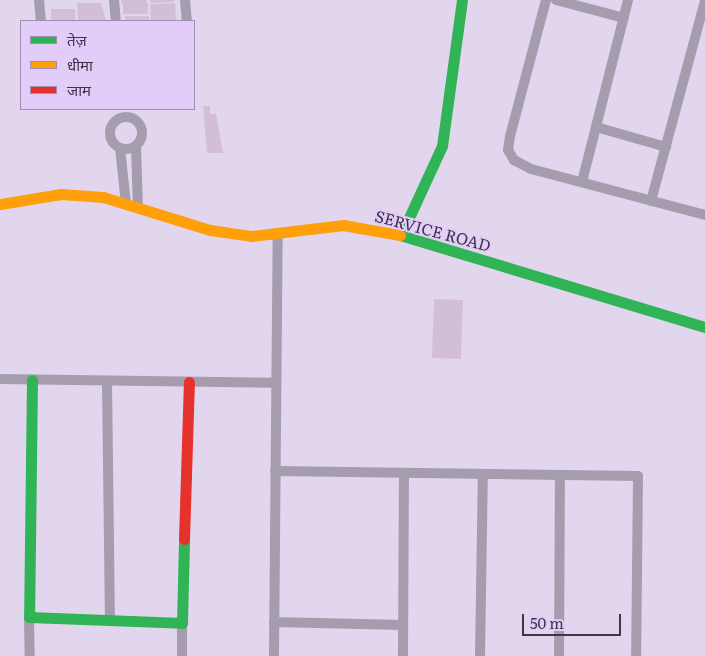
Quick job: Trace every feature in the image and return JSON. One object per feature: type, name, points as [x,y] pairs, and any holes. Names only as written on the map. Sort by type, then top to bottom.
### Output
[{"type":"street","points":[[39,0],[41,20]]},
{"type":"street","points":[[114,0],[116,20]]},
{"type":"street","points":[[185,0],[187,20]]},
{"type":"street","points":[[401,236],[442,146],[462,0]]},
{"type":"street","points":[[546,0],[508,150],[514,160],[532,169],[705,215]]},
{"type":"street","points":[[556,0],[624,18]]},
{"type":"street","points":[[582,182],[628,0]]},
{"type":"street","points":[[651,201],[701,29],[705,1]]},
{"type":"street","points":[[126,204],[120,148],[110,134],[113,124],[124,113],[140,125],[142,135],[136,146],[138,208]]},
{"type":"street","points":[[596,127],[666,147]]},
{"type":"street","points":[[120,148],[136,146]]},
{"type":"street","name":"SERVICE ROAD","points":[[0,204],[61,194],[126,204],[210,230],[251,236],[343,225],[401,236],[705,327]]},
{"type":"street","points":[[274,656],[274,470],[278,233]]},
{"type":"street","points":[[0,379],[275,383]]},
{"type":"street","points":[[30,656],[32,380]]},
{"type":"street","points":[[107,381],[110,619]]},
{"type":"street","points":[[182,656],[189,382]]},
{"type":"street","points":[[274,470],[638,476],[636,656]]},
{"type":"street","points":[[403,656],[404,473]]},
{"type":"street","points":[[480,656],[484,474]]},
{"type":"street","points":[[559,656],[560,475]]},
{"type":"street","points":[[30,617],[182,623]]},
{"type":"street","points":[[274,622],[403,625]]},
{"type":"building","points":[[121,0],[147,0],[147,3],[121,3]]},
{"type":"building","points":[[149,0],[174,0],[174,2],[151,3]]},
{"type":"building","points":[[77,3],[101,3],[106,20],[78,20]]},
{"type":"building","points":[[123,3],[148,3],[148,14],[123,14]]},
{"type":"building","points":[[175,3],[176,20],[151,20],[150,4]]},
{"type":"building","points":[[51,9],[75,9],[75,20],[51,20]]},
{"type":"building","points":[[125,16],[149,16],[149,20],[125,20]]},
{"type":"building","points":[[203,106],[210,106],[210,114],[216,114],[223,153],[207,153]]},
{"type":"building","points":[[434,299],[463,300],[461,359],[432,358]]},
{"type":"traffic: fast","points":[[401,235],[442,146],[462,0]]},
{"type":"traffic: fast","points":[[400,235],[705,327]]},
{"type":"traffic: fast","points":[[32,380],[29,617],[182,623],[184,539]]},
{"type":"traffic: slow","points":[[0,204],[61,194],[103,197],[210,230],[251,236],[343,225],[400,235]]},
{"type":"traffic: jam","points":[[184,539],[189,382]]}]
